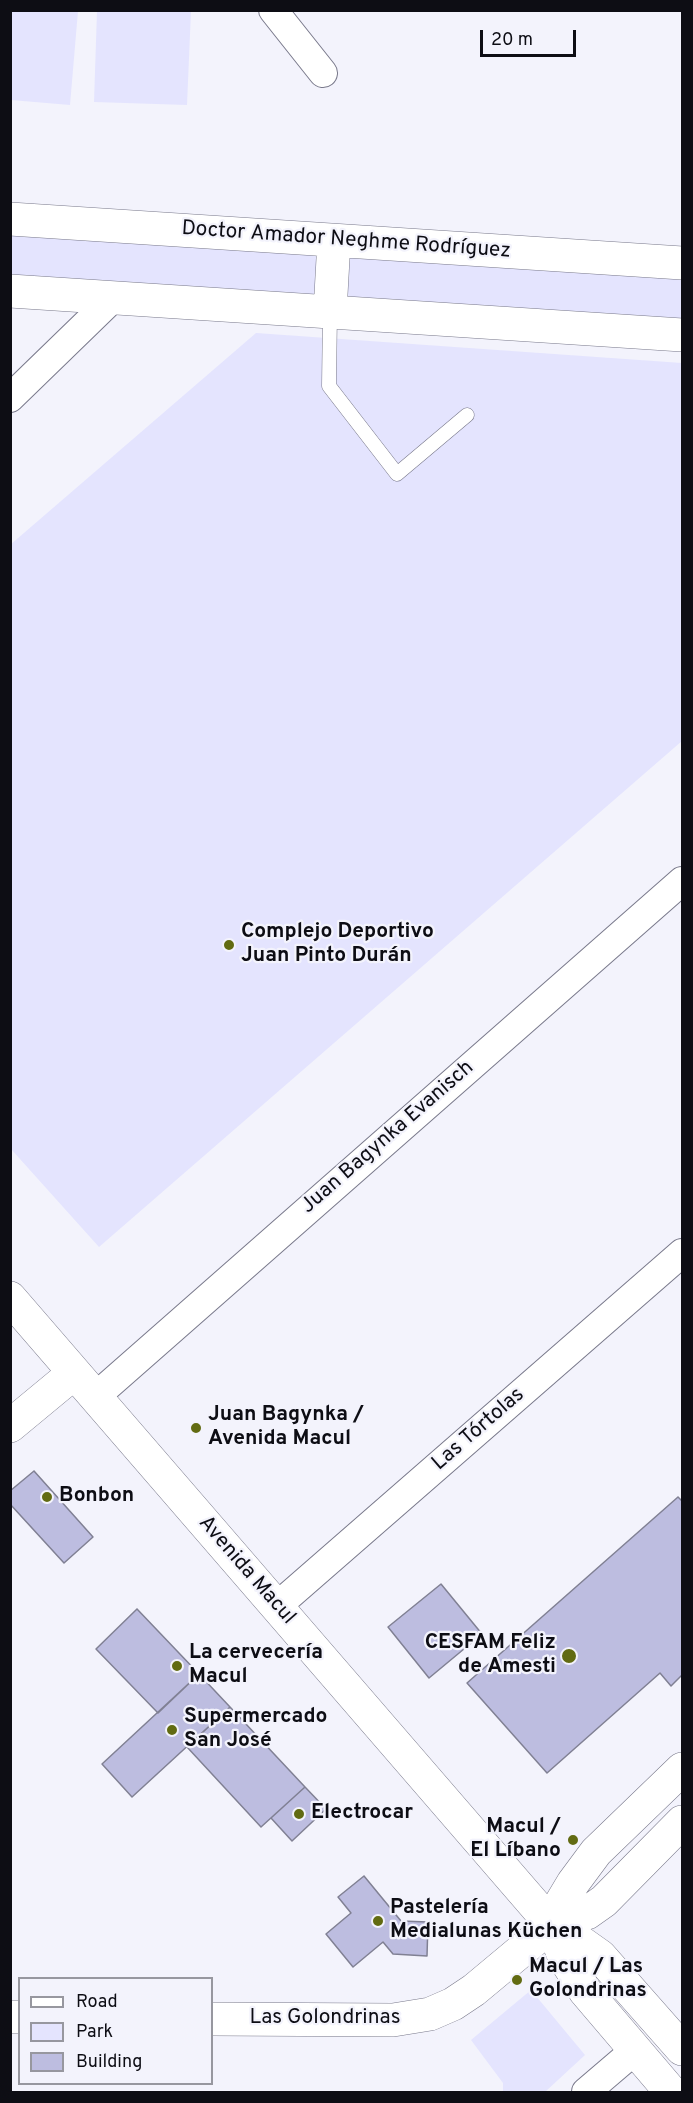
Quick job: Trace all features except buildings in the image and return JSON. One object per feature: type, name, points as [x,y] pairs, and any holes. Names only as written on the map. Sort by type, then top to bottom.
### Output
[{"type":"main road","name":"Doctor Amador Neghme Rodríguez","points":[[10,219],[682,263]]},
{"type":"main road","points":[[330,312],[334,240]]},
{"type":"main road","points":[[10,291],[682,334]]},
{"type":"main road","name":"Avenida Macul","points":[[10,1299],[552,1925],[565,1959],[585,1992],[671,2092]]},
{"type":"main road","points":[[10,1426],[74,1372]]},
{"type":"main road","points":[[552,1925],[573,1883],[596,1852],[682,1769]]},
{"type":"main road","points":[[552,1925],[587,1913],[604,1900],[682,1822]]},
{"type":"main road","name":"Avenida Macul","points":[[552,1925],[600,1956],[682,2049]]},
{"type":"main road","name":"Las Golondrinas","points":[[213,2019],[393,2020],[429,2014],[453,2004],[474,1990],[552,1925]]},
{"type":"street","points":[[273,10],[323,73]]},
{"type":"street","points":[[10,398],[113,298]]},
{"type":"street","name":"Juan Bagynka Evanisch","points":[[95,1397],[682,881]]},
{"type":"street","name":"Las Tórtolas","points":[[276,1607],[682,1253]]},
{"type":"street","points":[[586,2092],[634,2051]]},
{"type":"lane","points":[[330,312],[329,386],[397,474],[467,416]]},
{"type":"green space","points":[[10,11],[78,11],[70,105],[11,100]]},
{"type":"green space","points":[[97,11],[191,11],[187,105],[94,102]]},
{"type":"green space","points":[[10,235],[682,279],[682,320],[11,276]]},
{"type":"green space","name":"Complejo Deportivo Juan Pinto Durán","points":[[256,333],[682,363],[682,741],[99,1247],[11,1149],[10,545]]},
{"type":"green space","points":[[531,1990],[585,2055],[545,2092],[503,2092],[503,2083],[471,2040]]},
{"type":"place","name":"Complejo Deportivo Juan Pinto Durán","points":[[229,945]]},
{"type":"place","name":"Juan Bagynka / Avenida Macul","points":[[196,1428]]},
{"type":"place","name":"Bonbon","points":[[47,1497]]},
{"type":"place","name":"CESFAM Feliz de Amesti","points":[[569,1656]]},
{"type":"place","name":"La cervecería Macul","points":[[177,1666]]},
{"type":"place","name":"Supermercado San José","points":[[172,1730]]},
{"type":"place","name":"Electrocar","points":[[299,1814]]},
{"type":"place","name":"Macul / El Líbano","points":[[573,1840]]},
{"type":"place","name":"Pastelería Medialunas Küchen","points":[[378,1921]]},
{"type":"place","name":"Macul / Las Golondrinas","points":[[517,1980]]}]
